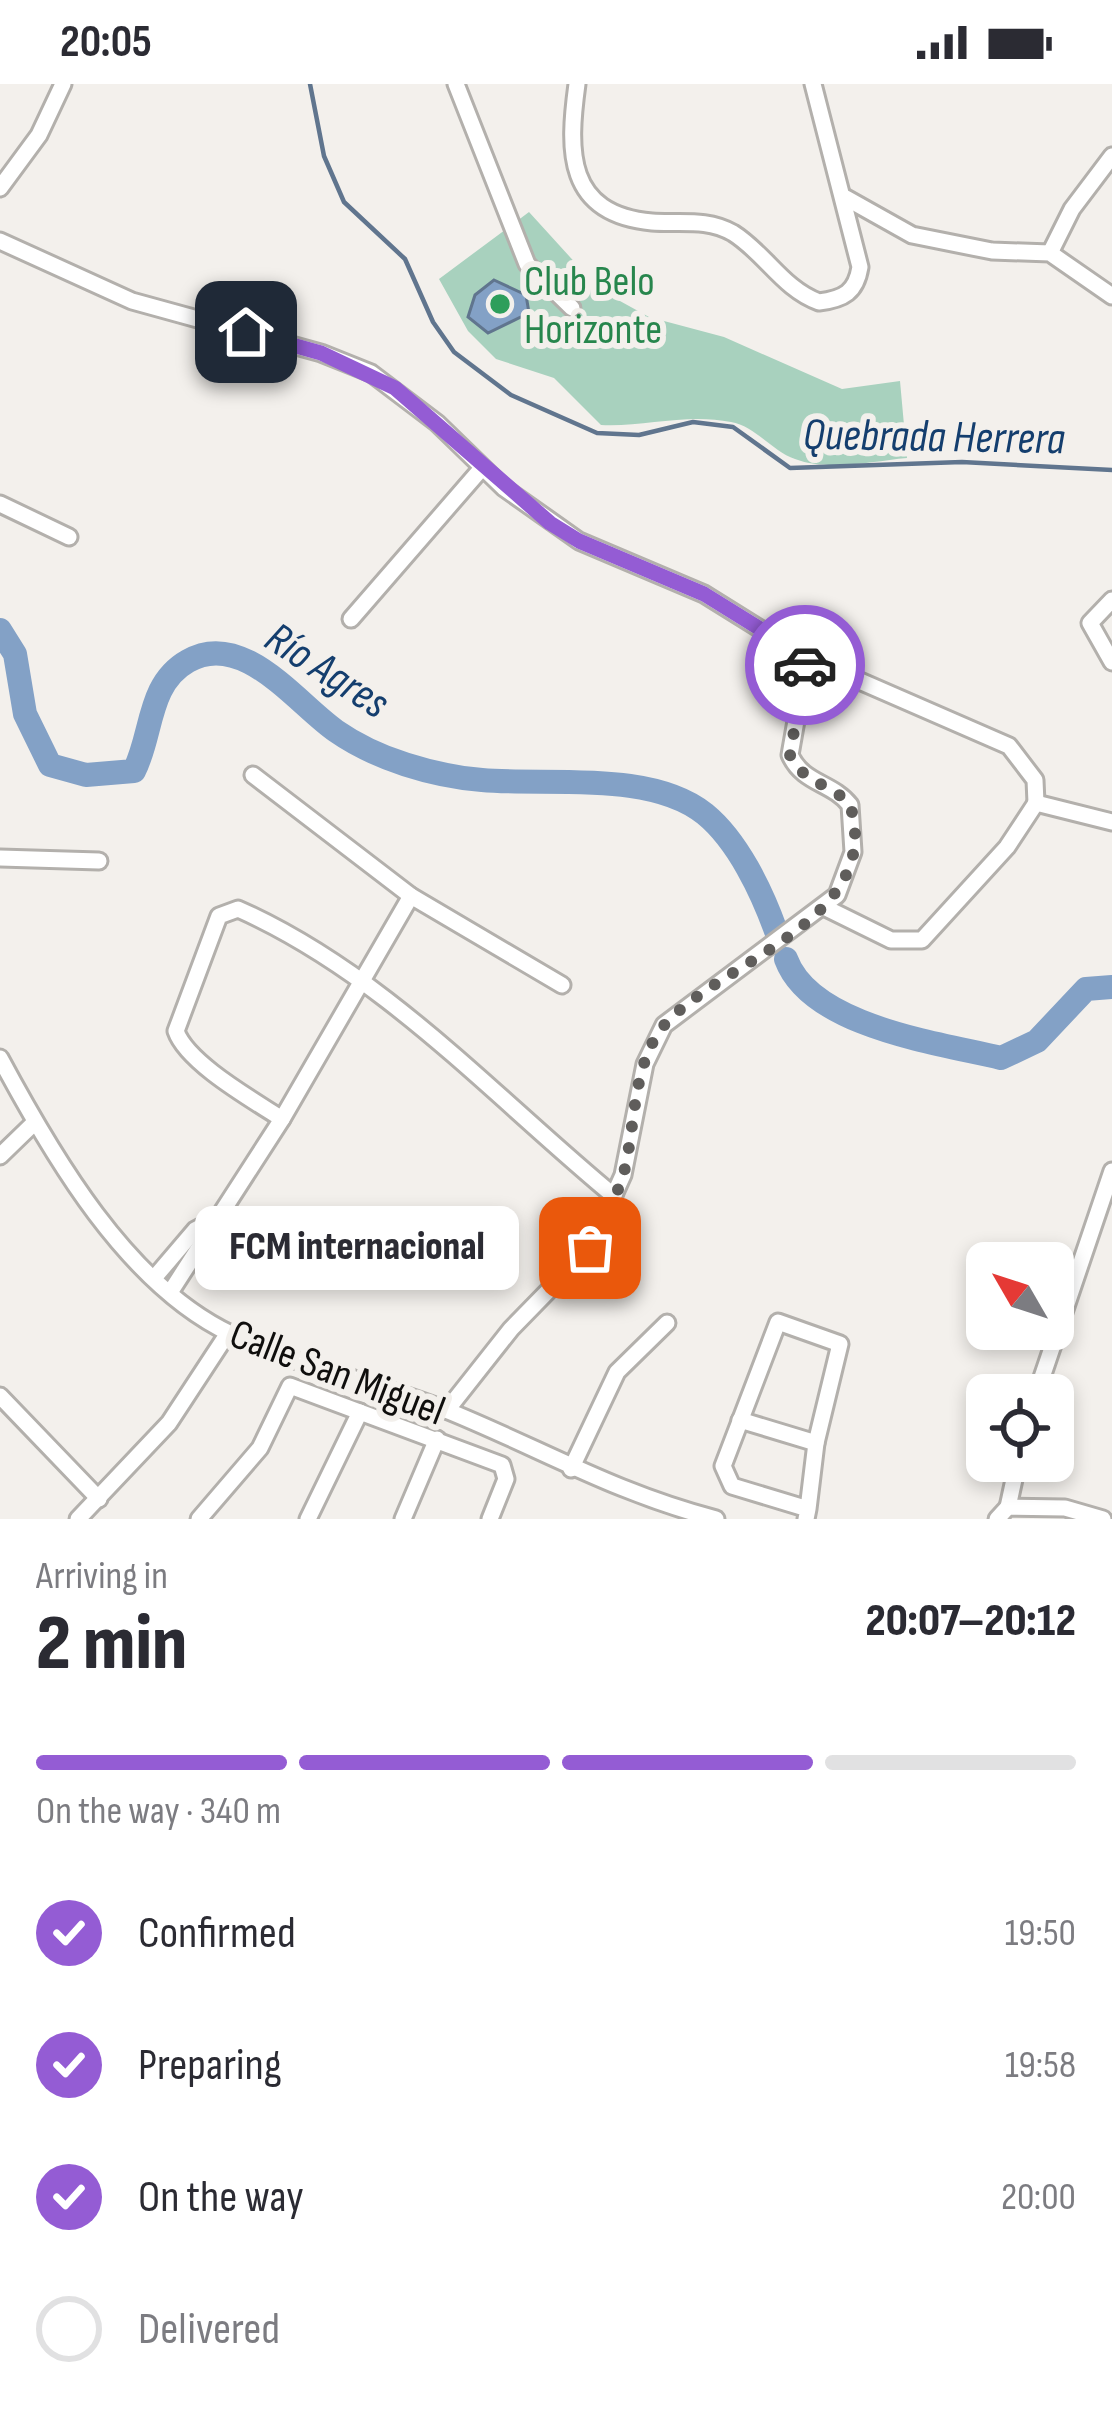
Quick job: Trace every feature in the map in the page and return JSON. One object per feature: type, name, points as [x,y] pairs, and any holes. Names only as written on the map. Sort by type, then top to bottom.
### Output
[{"type":"street","points":[[0,188],[39,135],[63,84]]},
{"type":"street","points":[[456,84],[527,264],[572,308]]},
{"type":"street","points":[[577,84],[569,140],[574,172],[591,196],[631,218],[700,221],[733,233],[792,287],[820,302],[847,296],[857,284],[860,267],[846,198],[813,84]]},
{"type":"street","points":[[1050,253],[1072,209],[1112,156]]},
{"type":"street","points":[[846,198],[912,235],[992,251],[1050,253],[1112,296]]},
{"type":"street","points":[[0,241],[132,301],[321,353],[371,373],[436,423],[482,468],[579,541],[704,594],[807,658],[1009,746],[1035,780],[1036,803],[1006,847],[922,940],[891,940],[824,907]]},
{"type":"street","points":[[351,619],[482,468]]},
{"type":"street","points":[[0,505],[69,537]]},
{"type":"street","points":[[1112,600],[1090,623],[1112,662]]},
{"type":"street","points":[[447,1410],[512,1329],[590,1248],[623,1175],[644,1064],[664,1025],[824,907],[846,877],[854,818],[846,799],[806,778],[790,755],[807,658]]},
{"type":"street","points":[[254,775],[411,896],[562,985]]},
{"type":"street","points":[[1036,803],[1112,822]]},
{"type":"street","points":[[0,858],[99,861]]},
{"type":"street","points":[[171,1291],[282,1119],[356,982],[411,896]]},
{"type":"street","points":[[282,1119],[226,1082],[180,1042],[176,1031],[219,916],[238,909],[274,925],[418,1020],[614,1196]]},
{"type":"street","name":"Calle San Miguel","points":[[0,1058],[34,1124],[111,1232],[171,1291],[229,1334],[447,1410],[640,1499],[716,1519]]},
{"type":"street","points":[[0,1156],[34,1124]]},
{"type":"street","points":[[1043,1374],[1112,1171]]},
{"type":"street","points":[[155,1277],[195,1230],[212,1221]]},
{"type":"street","points":[[778,1322],[840,1344],[816,1443],[798,1513],[732,1486],[725,1477],[723,1466],[778,1322]]},
{"type":"street","points":[[572,1469],[617,1372],[668,1323]]},
{"type":"street","points":[[79,1519],[169,1423],[229,1334]]},
{"type":"street","points":[[200,1519],[260,1448],[290,1387],[491,1460],[506,1472],[490,1519]]},
{"type":"street","points":[[0,1396],[99,1499]]},
{"type":"street","points":[[308,1519],[360,1412]]},
{"type":"street","points":[[740,1420],[816,1443]]},
{"type":"street","points":[[403,1519],[437,1439]]},
{"type":"street","points":[[1012,1482],[1002,1513],[1064,1508],[1102,1519]]},
{"type":"street","points":[[632,1519],[640,1499]]},
{"type":"green space","name":"Club Belo Horizonte","points":[[529,212],[600,290],[649,317],[724,337],[842,389],[900,381],[907,458],[808,463],[740,424],[715,420],[601,425],[554,378],[496,359],[468,331],[439,279]]},
{"type":"water","name":"Club Belo Horizonte","points":[[494,280],[526,295],[529,313],[488,333],[468,317],[475,295]]},
{"type":"waterway","name":"Quebrada Herrera","points":[[310,84],[324,156],[344,202],[405,259],[433,322],[454,352],[511,395],[597,433],[639,435],[693,422],[733,427],[790,468],[962,462],[1112,470]]},
{"type":"waterway","name":"Río Agres","points":[[0,630],[15,654],[25,714],[50,765],[86,775],[134,771],[165,683],[188,661],[209,654],[229,655],[268,674],[352,741],[406,764],[482,780],[628,785],[683,800],[728,838],[756,884],[776,931]]},
{"type":"waterway","name":"Río Agres","points":[[786,959],[800,982],[821,1001],[849,1016],[912,1038],[1001,1058],[1037,1041],[1086,989],[1112,987]]},
{"type":"way so far","points":[[590,1248],[623,1175],[644,1064],[664,1025],[698,995],[824,907],[846,877],[853,852],[850,805],[838,792],[806,778],[790,755],[805,665]]},
{"type":"place","name":"Club Belo Horizonte","points":[[500,304]]},
{"type":"place","name":"FCM internacional","points":[[590,1248]]},
{"type":"route","points":[[246,332],[371,373],[395,388],[504,488],[550,523],[579,541],[704,594],[807,658],[805,665]]}]
